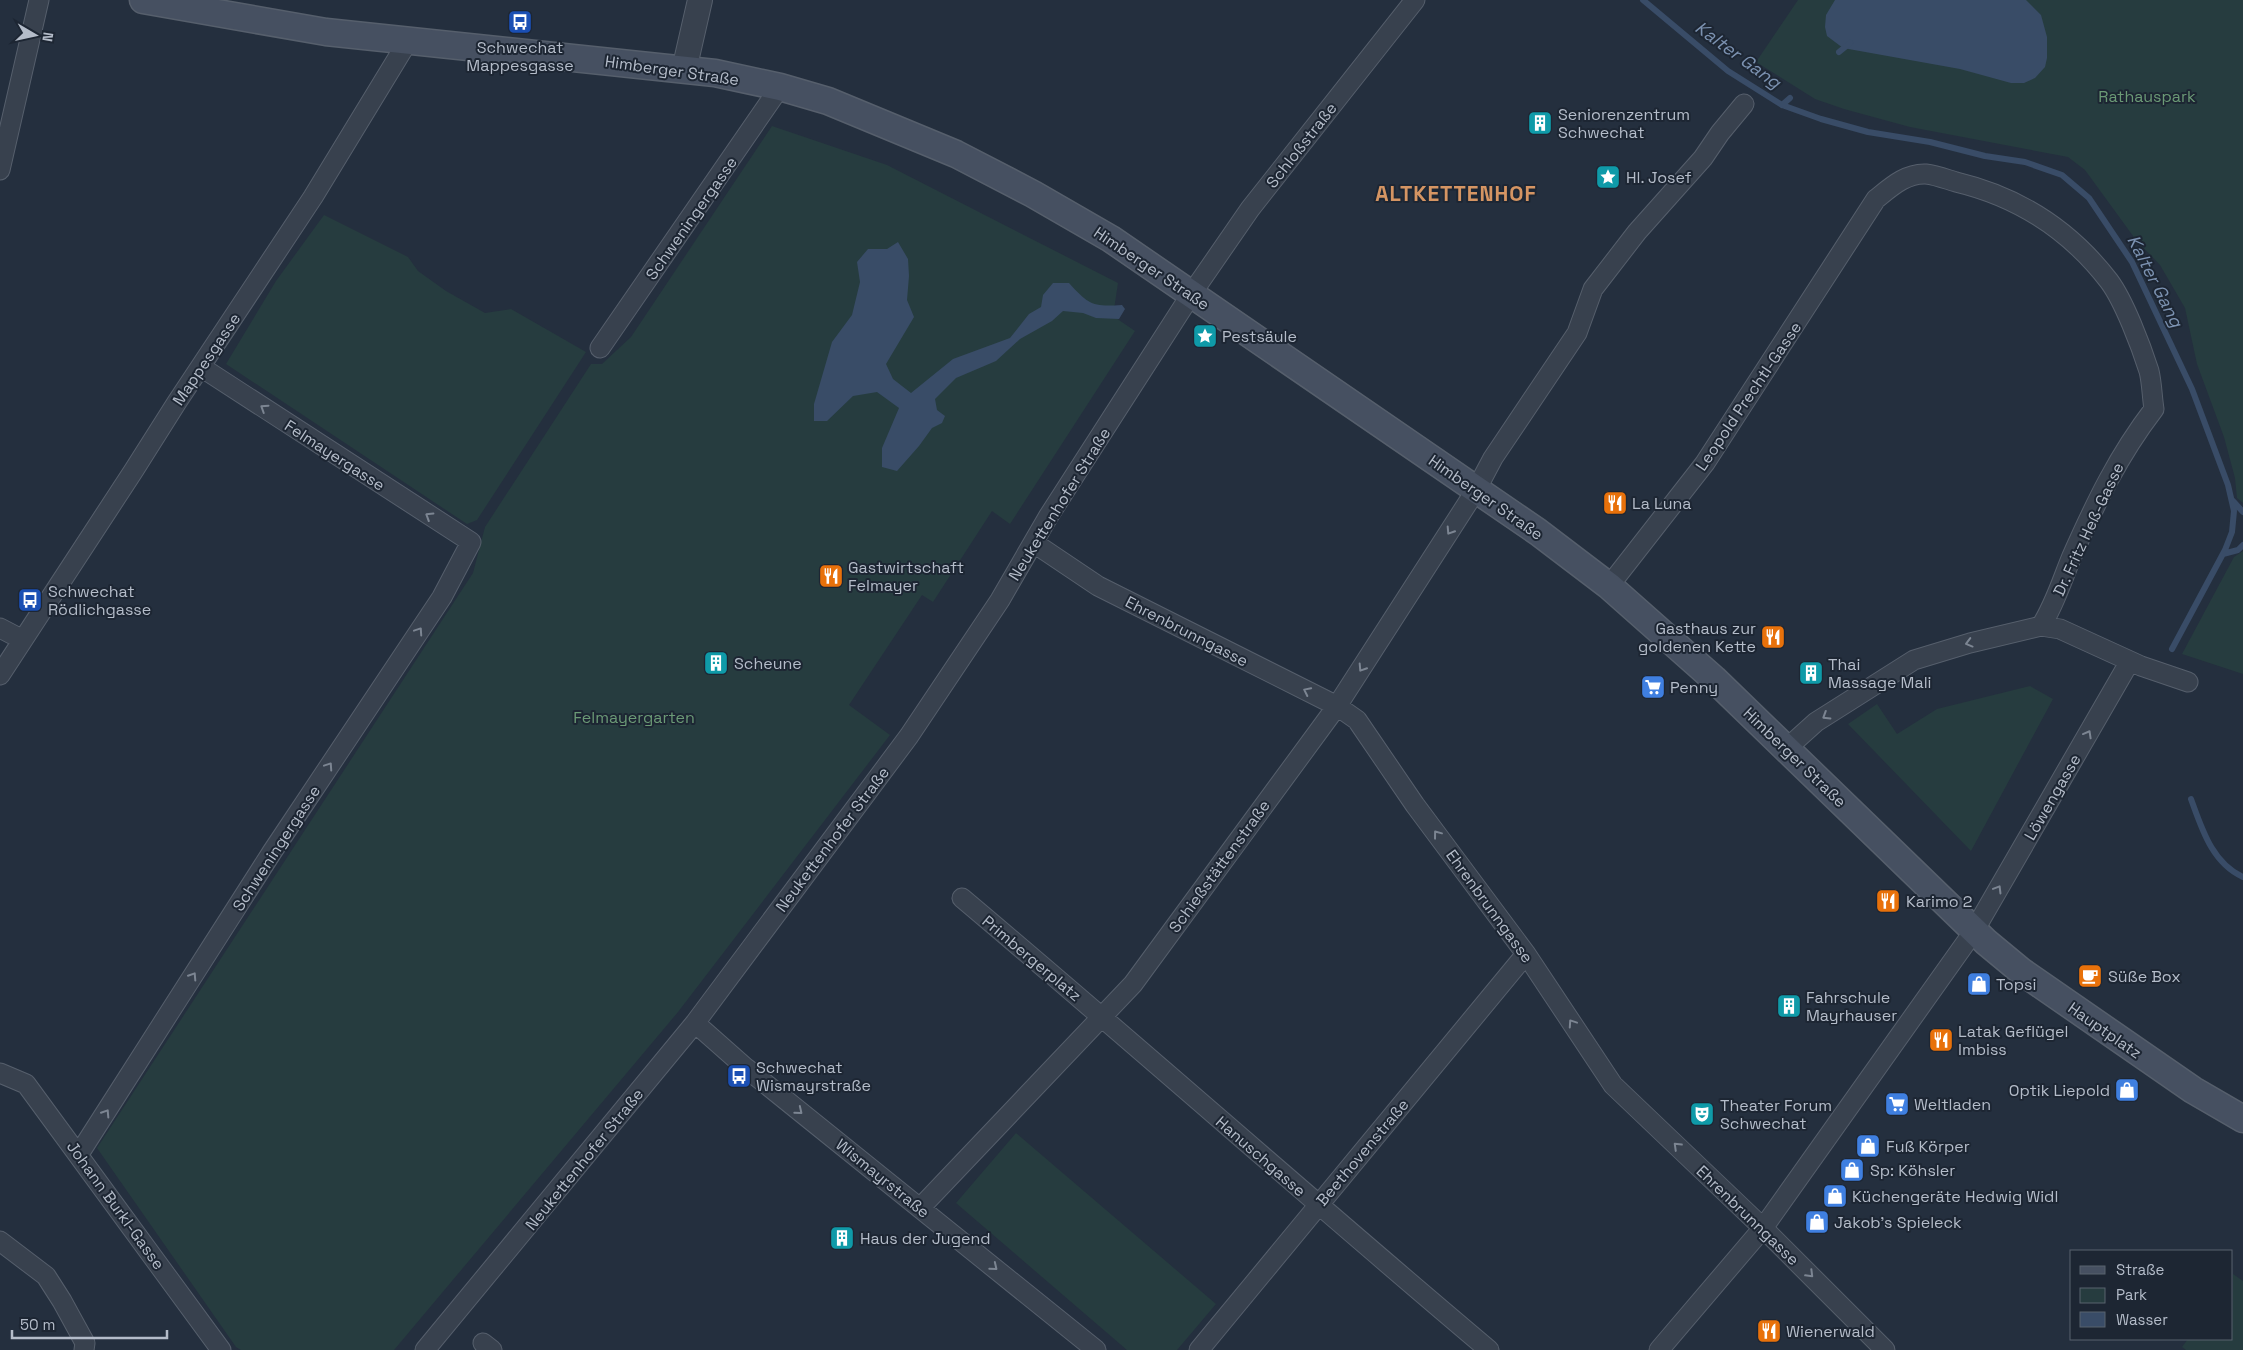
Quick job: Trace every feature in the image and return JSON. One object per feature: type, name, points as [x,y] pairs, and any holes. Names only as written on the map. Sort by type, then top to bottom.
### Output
[{"type":"main road","name":"Himberger Straße","points":[[143,0],[326,32],[715,73],[780,87],[828,101],[956,154],[1033,194],[1111,239],[1538,532],[1609,586],[1714,679],[1974,931]]},
{"type":"main road","name":"Hauptplatz","points":[[1974,931],[2020,971],[2193,1090],[2243,1119]]},
{"type":"street","points":[[0,170],[39,0]]},
{"type":"street","points":[[684,70],[700,0]]},
{"type":"street","name":"Schloßstraße","points":[[1192,293],[1250,209],[1415,0]]},
{"type":"street","name":"Mappesgasse","points":[[0,676],[312,197],[408,41]]},
{"type":"street","name":"Schweningergasse","points":[[600,348],[780,87]]},
{"type":"street","name":"Schießstättenstraße","points":[[920,1208],[1133,984],[1337,706],[1476,490],[1493,458],[1578,333],[1593,289],[1637,232],[1703,158],[1720,133],[1744,104]]},
{"type":"street","name":"Leopold Prechtl-Gasse","points":[[1609,586],[1705,463],[1876,199],[1898,181],[1925,174],[1979,188],[2024,206],[2054,226],[2083,251],[2110,282],[2127,315],[2149,372],[2154,409]]},
{"type":"street","name":"Neukettenhofer Straße","points":[[425,1350],[695,1023],[909,736],[1000,600],[1048,517],[1192,293]]},
{"type":"street","name":"Felmayergasse","points":[[201,367],[471,542]]},
{"type":"street","name":"Dr. Fritz Heß-Gasse","points":[[2041,626],[2051,610],[2071,558],[2109,476],[2154,409]]},
{"type":"street","name":"Schweningergasse","points":[[79,1154],[272,852],[442,597],[471,542]]},
{"type":"street","name":"Ehrenbrunngasse","points":[[1034,543],[1098,586],[1337,706],[1357,720],[1416,805],[1526,954],[1614,1085],[1763,1228],[1885,1350]]},
{"type":"street","points":[[1786,748],[1816,722],[1914,660],[1970,643],[2041,626],[2060,629],[2130,662],[2188,682]]},
{"type":"street","points":[[0,628],[24,640]]},
{"type":"street","name":"Löwengasse","points":[[1659,1350],[1763,1228],[1974,931],[2130,662]]},
{"type":"street","name":"Primbergerplatz","points":[[962,898],[1103,1017]]},
{"type":"street","name":"Beethovenstraße","points":[[1199,1350],[1526,954]]},
{"type":"street","name":"Hanuschgasse","points":[[1103,1017],[1318,1206],[1489,1350]]},
{"type":"street","name":"Wismayrstraße","points":[[695,1023],[746,1068],[1096,1350]]},
{"type":"street","name":"Johann Burkl-Gasse","points":[[0,1073],[26,1084],[221,1350]]},
{"type":"street","points":[[0,1241],[46,1276],[85,1343],[84,1350]]},
{"type":"green space","name":"Rathauspark","points":[[1798,0],[2243,0],[2243,503],[2237,498],[2235,478],[2224,437],[2197,364],[2185,308],[2160,265],[2136,240],[2085,170],[2068,157],[1910,127],[1815,99],[1756,62]]},
{"type":"green space","name":"Felmayergarten","points":[[772,126],[887,165],[1118,283],[1113,316],[1135,331],[1010,524],[992,511],[933,602],[922,595],[849,705],[890,735],[678,1012],[394,1350],[241,1350],[236,1347],[97,1148],[473,573],[485,527],[591,364],[602,364],[631,337]]},
{"type":"green space","points":[[324,215],[408,257],[418,271],[446,291],[485,313],[511,309],[586,352],[477,520],[467,524],[226,364],[276,281]]},
{"type":"green space","points":[[2243,551],[2243,674],[2182,654],[2234,557]]},
{"type":"green space","points":[[2030,686],[2053,699],[1971,851],[1848,724],[1877,704],[1897,734],[1937,709]]},
{"type":"green space","points":[[1016,1133],[1216,1304],[1177,1350],[1127,1350],[956,1203]]},
{"type":"green space","points":[[2233,1274],[2243,1281],[2243,1350],[2186,1350],[2182,1347],[2187,1340],[2233,1340]]},
{"type":"water","points":[[1835,0],[2026,0],[2041,15],[2047,37],[2045,67],[2035,78],[2024,83],[2011,83],[1960,69],[1843,48],[1827,36],[1825,27],[1826,15]]},
{"type":"water","points":[[898,242],[908,259],[907,300],[914,317],[886,364],[893,379],[911,393],[953,359],[1010,338],[1029,314],[1041,307],[1043,295],[1053,283],[1069,283],[1092,303],[1104,306],[1122,305],[1125,309],[1119,319],[1096,318],[1083,313],[1063,311],[1052,321],[1020,339],[996,361],[956,378],[935,399],[937,410],[945,416],[942,423],[932,428],[897,471],[882,467],[882,448],[899,408],[877,392],[853,396],[827,421],[814,421],[814,404],[832,342],[852,315],[860,282],[857,262],[868,249],[887,249]]},
{"type":"waterway","name":"Kalter Gang","points":[[1643,0],[1728,71],[1782,105],[1821,119],[1868,132],[1930,142],[1985,156],[2025,162],[2062,175],[2089,198],[2132,262],[2192,389],[2228,485],[2234,511],[2232,532],[2225,550],[2172,649]]},
{"type":"waterway","points":[[1839,52],[1850,43]]},
{"type":"waterway","points":[[1782,105],[1790,98]]},
{"type":"waterway","points":[[2233,501],[2243,512]]},
{"type":"waterway","points":[[2223,554],[2238,550],[2243,545]]},
{"type":"waterway","name":"Kalter Gang","points":[[2191,799],[2209,844],[2223,863],[2243,877]]},
{"type":"place","name":"Schwechat Mappesgasse","points":[[520,22]]},
{"type":"place","name":"Seniorenzentrum Schwechat","points":[[1540,123]]},
{"type":"place","name":"Hl. Josef","points":[[1608,177]]},
{"type":"place","name":"Pestsäule","points":[[1205,336]]},
{"type":"place","name":"La Luna","points":[[1615,503]]},
{"type":"place","name":"Gastwirtschaft Felmayer","points":[[831,576]]},
{"type":"place","name":"Schwechat Rödlichgasse","points":[[30,600]]},
{"type":"place","name":"Gasthaus zur goldenen Kette","points":[[1773,637]]},
{"type":"place","name":"Scheune","points":[[716,663]]},
{"type":"place","name":"Thai Massage Mali","points":[[1811,673]]},
{"type":"place","name":"Penny","points":[[1653,687]]},
{"type":"place","name":"Karimo 2","points":[[1888,901]]},
{"type":"place","name":"Süße Box","points":[[2090,976]]},
{"type":"place","name":"Topsi","points":[[1979,984]]},
{"type":"place","name":"Fahrschule Mayrhauser","points":[[1789,1006]]},
{"type":"place","name":"Latak Geflügel Imbiss","points":[[1941,1040]]},
{"type":"place","name":"Schwechat Wismayrstraße","points":[[739,1076]]},
{"type":"place","name":"Optik Liepold","points":[[2127,1090]]},
{"type":"place","name":"Weltladen","points":[[1897,1104]]},
{"type":"place","name":"Theater Forum Schwechat","points":[[1702,1114]]},
{"type":"place","name":"Fuß Körper","points":[[1868,1146]]},
{"type":"place","name":"Sp: Köhsler","points":[[1852,1170]]},
{"type":"place","name":"Küchengeräte Hedwig Widl","points":[[1835,1196]]},
{"type":"place","name":"Jakob's Spieleck","points":[[1817,1222]]},
{"type":"place","name":"Haus der Jugend","points":[[842,1238]]},
{"type":"place","name":"Wienerwald","points":[[1769,1331]]},
{"type":"district","name":"ALTKETTENHOF","points":[[1456,194]]}]
